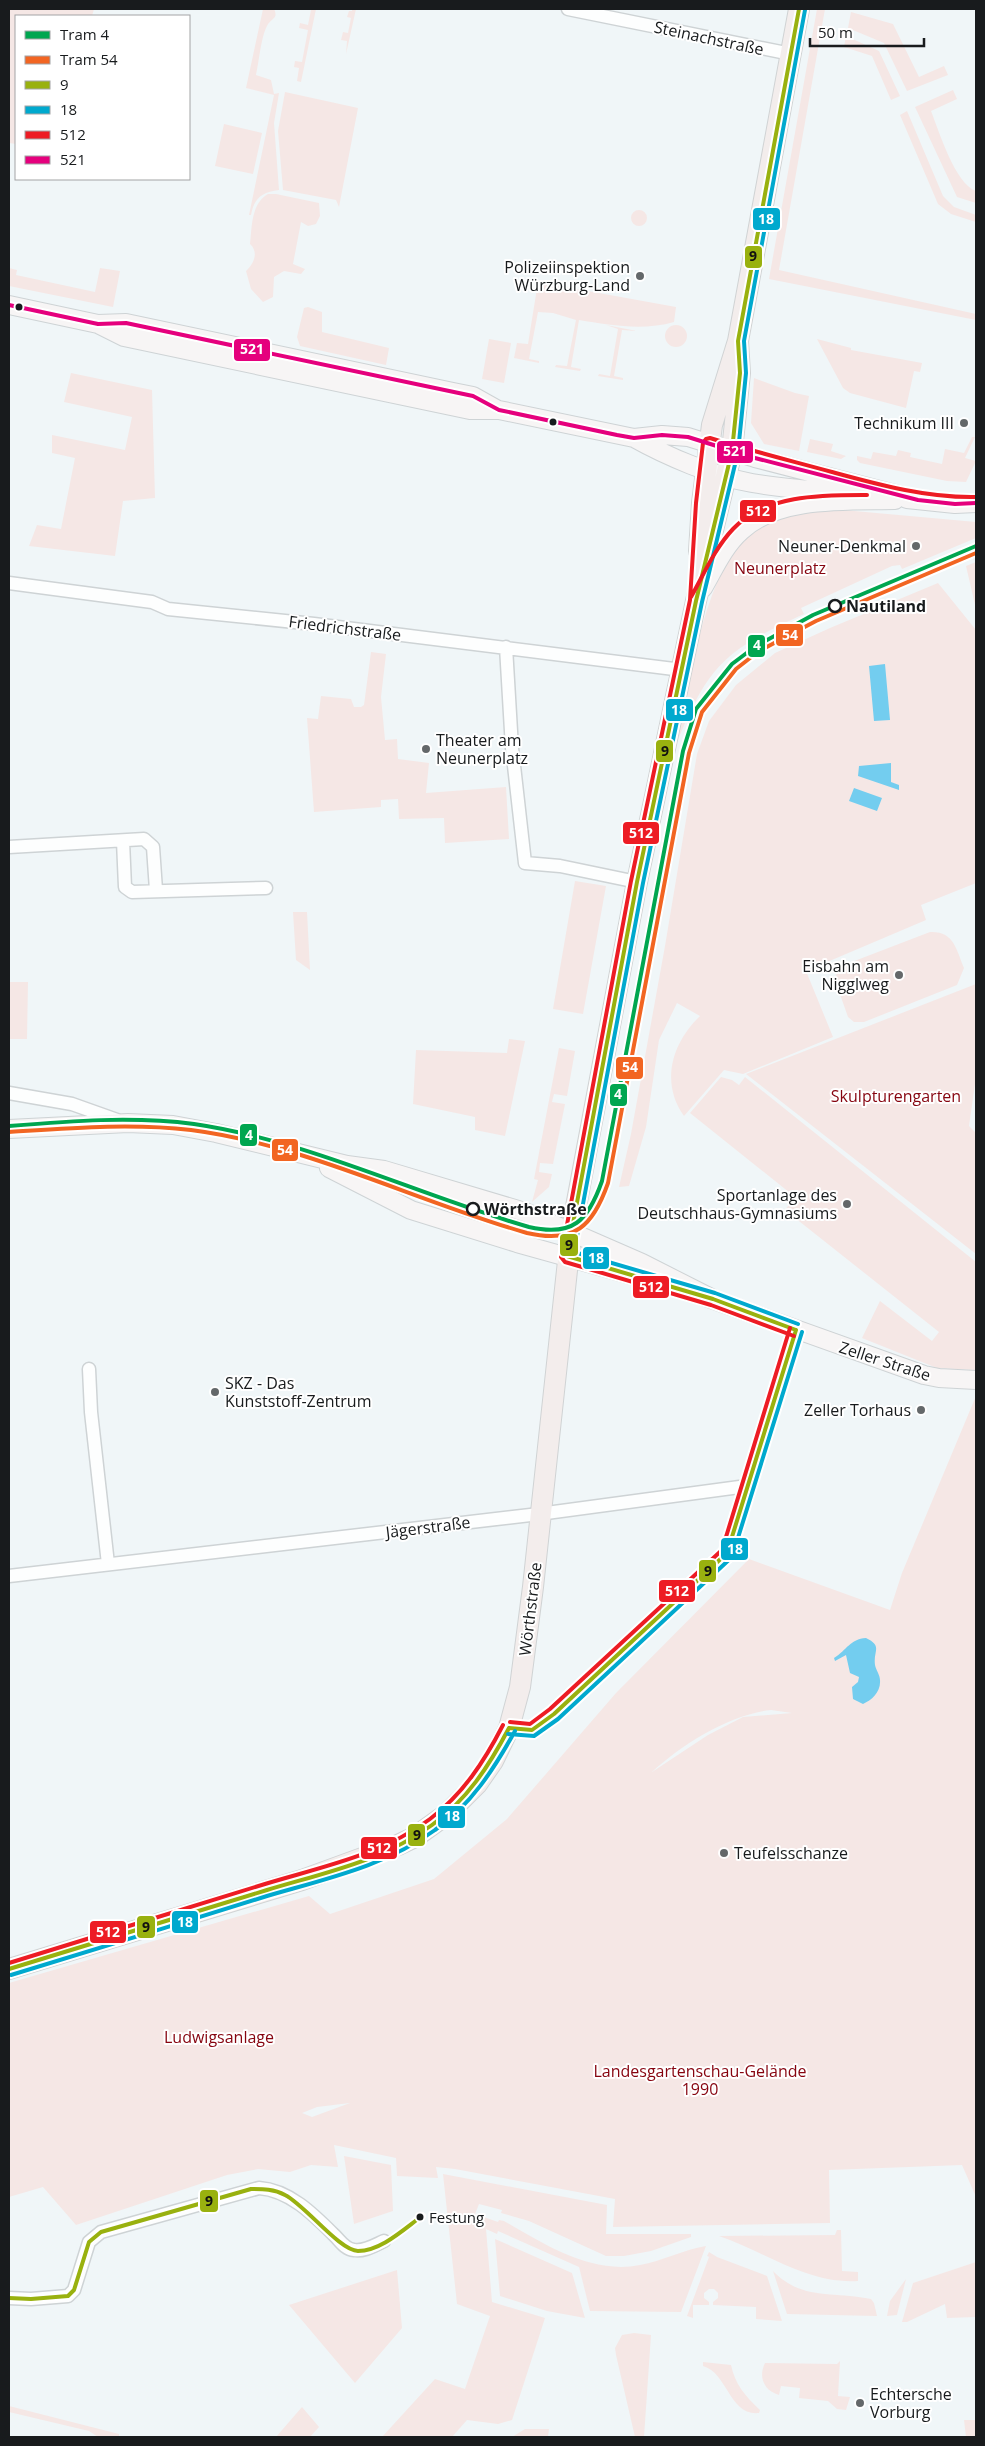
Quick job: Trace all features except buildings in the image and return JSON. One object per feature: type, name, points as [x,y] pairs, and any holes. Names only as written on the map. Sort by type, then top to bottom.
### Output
[{"type":"main road","points":[[738,342],[799,9]]},
{"type":"main road","name":"Wörthstraße","points":[[696,602],[709,444],[715,410],[738,342]]},
{"type":"main road","name":"Wörthstraße","points":[[9,1969],[293,1883],[415,1837],[447,1814],[477,1784],[493,1761],[509,1728],[520,1688],[533,1587],[567,1256],[637,882],[696,602],[732,451],[740,373],[738,342]]},
{"type":"street","name":"Steinachstraße","points":[[568,9],[791,54]]},
{"type":"street","points":[[9,305],[98,324],[126,323],[375,375],[473,396],[499,410],[634,438],[681,436],[918,500]]},
{"type":"street","points":[[634,438],[654,450],[727,477],[765,485],[972,504]]},
{"type":"street","points":[[696,602],[730,544],[740,532],[760,518],[790,508],[828,501],[918,500]]},
{"type":"street","name":"Friedrichstraße","points":[[9,583],[152,602],[168,608],[682,670]]},
{"type":"street","points":[[506,648],[512,748],[525,864],[560,866],[637,882]]},
{"type":"street","points":[[9,847],[144,839],[153,847],[156,890]]},
{"type":"street","points":[[123,841],[125,887],[132,892],[266,888]]},
{"type":"street","points":[[9,1093],[72,1104],[112,1119],[216,1133],[298,1155],[384,1170],[525,1212],[642,1263],[713,1299]]},
{"type":"street","points":[[9,1129],[128,1122]]},
{"type":"street","points":[[298,1155],[339,1172],[411,1210],[517,1243],[713,1299]]},
{"type":"street","name":"Zeller Straße","points":[[713,1299],[924,1375],[939,1378],[976,1380]]},
{"type":"street","points":[[509,1728],[532,1730],[554,1714],[727,1553],[796,1330]]},
{"type":"street","points":[[89,1369],[91,1412],[108,1564]]},
{"type":"street","name":"Jägerstraße","points":[[9,1576],[540,1514],[748,1486]]},
{"type":"street","points":[[9,2298],[31,2300],[68,2296],[74,2290],[89,2242],[101,2232],[259,2188],[278,2191],[288,2197],[315,2217],[344,2246],[352,2250],[366,2249],[384,2241]]},
{"type":"green space","points":[[9,9],[94,9],[92,15],[15,15],[15,144],[9,143]]},
{"type":"green space","points":[[263,9],[274,9],[276,15],[265,31],[256,75],[271,80],[274,94],[279,93],[274,123],[279,190],[267,192],[259,197],[251,215],[249,215],[274,95],[246,88]]},
{"type":"green space","points":[[307,9],[316,9],[301,82],[297,81],[299,68],[294,67],[295,61],[302,62],[308,30],[299,28],[300,23],[308,25],[311,10]]},
{"type":"green space","points":[[352,9],[356,9],[346,54],[347,41],[341,40],[343,32],[348,33],[351,18],[347,17]]},
{"type":"green space","points":[[817,9],[825,9],[779,270],[976,314],[976,320],[769,279]]},
{"type":"green space","points":[[851,12],[893,24],[919,77],[944,66],[948,75],[907,91],[884,43],[848,28]]},
{"type":"green space","points":[[846,36],[879,51],[900,96],[891,100],[872,56],[844,47]]},
{"type":"green space","points":[[953,90],[957,99],[931,111],[955,168],[968,186],[976,191],[976,203],[957,197],[915,107]]},
{"type":"green space","points":[[285,92],[358,108],[339,207],[336,200],[283,190],[278,131]]},
{"type":"green space","points":[[907,111],[943,196],[954,207],[976,215],[976,222],[951,214],[938,204],[900,115]]},
{"type":"green space","points":[[224,124],[262,133],[253,174],[215,166]]},
{"type":"green space","points":[[268,194],[319,203],[320,216],[316,224],[308,226],[301,222],[293,264],[305,269],[301,274],[284,271],[274,277],[273,297],[263,302],[251,289],[246,271],[251,265],[255,254],[250,244],[255,209],[262,198]]},
{"type":"green space","points":[[636,210],[642,210],[647,215],[645,224],[636,226],[631,221],[631,215]]},
{"type":"green space","points":[[9,268],[17,270],[16,275],[95,292],[100,268],[120,271],[113,307],[9,286]]},
{"type":"green space","points":[[538,282],[676,307],[674,322],[638,327],[579,320],[571,367],[581,369],[580,371],[555,367],[556,365],[567,366],[576,320],[553,313],[538,312],[529,359],[539,361],[539,363],[514,358],[517,343],[528,344]]},
{"type":"green space","points":[[308,307],[322,312],[322,332],[389,348],[386,365],[300,346],[297,337],[304,308]]},
{"type":"green space","points":[[606,325],[637,331],[622,330],[614,376],[623,378],[623,380],[598,376],[599,374],[610,376],[618,329]]},
{"type":"green space","points":[[676,325],[684,328],[687,336],[684,344],[676,347],[668,344],[665,336],[668,328]]},
{"type":"green space","points":[[489,339],[511,343],[504,383],[482,379]]},
{"type":"green space","points":[[817,339],[851,348],[851,350],[922,363],[920,372],[914,371],[906,408],[850,393],[843,388]]},
{"type":"green space","points":[[71,373],[152,390],[155,498],[123,501],[115,556],[29,546],[37,525],[61,529],[75,458],[52,453],[52,435],[125,450],[132,417],[64,402]]},
{"type":"green space","points":[[754,378],[795,393],[809,396],[799,451],[764,444],[751,423]]},
{"type":"green space","points":[[972,437],[975,437],[965,458],[976,461],[966,482],[947,481],[860,463],[857,460],[857,456],[871,459],[873,452],[896,456],[898,450],[911,453],[910,457],[942,464],[945,449],[964,453]]},
{"type":"green space","points":[[810,439],[833,444],[831,451],[846,456],[841,459],[807,452]]},
{"type":"green space","name":"Neunerplatz","points":[[821,508],[976,522],[976,538],[902,569],[900,565],[892,566],[801,608],[804,614],[755,639],[737,651],[709,679],[686,720],[675,748],[692,665],[709,603],[720,575],[733,552],[749,534],[765,523],[783,516]]},
{"type":"green space","points":[[976,562],[976,609],[966,566]]},
{"type":"green space","name":"Nautiland","points":[[938,583],[976,630],[976,883],[921,905],[926,920],[806,971],[833,1037],[743,1074],[724,1070],[684,1116],[672,1090],[672,1063],[682,1038],[700,1016],[677,1003],[659,1040],[646,1127],[629,1186],[619,1187],[631,1134],[665,946],[697,754],[709,721],[736,685],[775,653]]},
{"type":"green space","points":[[371,652],[386,654],[381,697],[385,740],[397,739],[398,759],[429,763],[426,793],[506,787],[509,839],[445,843],[444,818],[399,819],[398,799],[381,800],[381,807],[314,812],[307,718],[318,719],[321,696],[351,699],[354,707],[364,705]]},
{"type":"green space","points":[[575,881],[606,886],[583,1014],[553,1009]]},
{"type":"green space","points":[[293,912],[307,912],[310,970],[296,960]]},
{"type":"green space","name":"Eisbahn am Nigglweg","points":[[930,932],[938,932],[953,942],[964,968],[957,985],[864,1022],[854,1022],[848,1017],[835,980],[837,972],[844,965]]},
{"type":"green space","points":[[9,982],[28,982],[27,1039],[9,1039]]},
{"type":"green space","name":"Skulpturengarten","points":[[976,984],[976,1077],[969,1126],[976,1133],[976,1254],[746,1074]]},
{"type":"green space","points":[[509,1039],[525,1041],[505,1136],[475,1130],[475,1117],[413,1104],[416,1050],[507,1053]]},
{"type":"green space","points":[[559,1048],[575,1051],[567,1096],[554,1094],[552,1102],[565,1104],[553,1164],[540,1163],[539,1172],[552,1174],[549,1187],[532,1202],[538,1180],[534,1179]]},
{"type":"green space","name":"Sportanlage des Deutschhaus-Gymnasiums","points":[[721,1077],[732,1080],[739,1085],[745,1077],[976,1262],[976,1370],[937,1368],[862,1338],[880,1301],[932,1341],[939,1332],[785,1210],[795,1197],[690,1113]]},
{"type":"green space","name":"Landesgartenschau-Gelände 1990","points":[[976,1396],[976,2197],[962,2165],[829,2170],[830,2223],[613,2227],[615,2199],[455,2169],[436,2167],[438,2178],[397,2176],[396,2158],[334,2145],[338,2167],[311,2165],[290,2172],[258,2169],[227,2175],[76,2225],[43,2187],[9,2197],[9,1983],[309,1896],[330,1914],[434,1879],[507,1819],[616,1693],[749,1559],[890,1610],[902,1573]],"holes":[[[771,1710],[792,1713],[743,1717],[708,1735],[652,1772],[664,1761],[708,1732],[740,1717]],[[350,2103],[312,2117],[302,2113],[317,2107]]]},
{"type":"green space","points":[[344,2156],[391,2165],[393,2211],[354,2224]]},
{"type":"green space","points":[[443,2174],[607,2205],[606,2234],[691,2234],[691,2237],[651,2251],[624,2256],[606,2256],[529,2221],[501,2213],[502,2210],[479,2204],[475,2214],[498,2222],[499,2220],[504,2221],[552,2248],[586,2262],[604,2266],[640,2265],[706,2246],[681,2312],[590,2311],[579,2267],[498,2231],[497,2234],[486,2229],[492,2302],[545,2318],[512,2420],[498,2424],[467,2420],[452,2437],[382,2437],[435,2379],[465,2389],[490,2316],[457,2304]]},
{"type":"green space","points":[[837,2230],[841,2230],[842,2271],[858,2272],[858,2281],[839,2281],[804,2272],[719,2236],[835,2235]]},
{"type":"green space","points":[[495,2239],[572,2273],[585,2318],[547,2311],[500,2296]]},
{"type":"green space","points":[[709,2252],[717,2257],[767,2276],[782,2321],[756,2319],[756,2307],[713,2305],[713,2302],[718,2298],[718,2293],[714,2289],[709,2289],[704,2293],[704,2298],[709,2302],[709,2305],[693,2305],[693,2318],[687,2316],[709,2257],[712,2258],[707,2256]]},
{"type":"green space","points":[[976,2262],[976,2317],[947,2318],[945,2304],[907,2322],[902,2322],[913,2283]]},
{"type":"green space","points":[[397,2270],[402,2328],[355,2383],[289,2305]]},
{"type":"green space","points":[[773,2271],[795,2287],[807,2291],[871,2299],[877,2316],[787,2314]]},
{"type":"green space","points":[[906,2279],[897,2315],[887,2316],[890,2301]]},
{"type":"green space","points":[[634,2333],[651,2335],[644,2437],[635,2437],[615,2348],[622,2335]]},
{"type":"green space","points":[[840,2361],[838,2396],[850,2397],[846,2410],[837,2409],[828,2401],[799,2398],[800,2388],[781,2386],[779,2395],[766,2387],[762,2378],[765,2363],[837,2364]]},
{"type":"green space","points":[[703,2362],[731,2365],[738,2384],[745,2395],[760,2410],[759,2413],[749,2412],[741,2408],[718,2377],[711,2370],[703,2366]]},
{"type":"green space","points":[[9,2406],[119,2434],[119,2437],[98,2437],[89,2431],[9,2412]]},
{"type":"green space","points":[[302,2407],[319,2427],[310,2437],[276,2437]]},
{"type":"green space","points":[[964,2420],[976,2420],[976,2437],[966,2437]]},
{"type":"green space","points":[[525,2429],[549,2429],[548,2437],[512,2437]]},
{"type":"water","points":[[885,664],[890,720],[874,721],[869,666]]},
{"type":"water","points":[[891,763],[891,782],[899,785],[899,790],[858,776],[859,766]]},
{"type":"water","points":[[854,788],[882,798],[877,811],[849,801]]},
{"type":"water","points":[[866,1638],[876,1646],[875,1665],[880,1684],[875,1695],[863,1704],[853,1699],[852,1687],[858,1682],[859,1677],[850,1673],[846,1655],[835,1661],[834,1658],[856,1640]]},
{"type":"tram line","name":"4","points":[[9,1126],[124,1120],[194,1124],[280,1143],[529,1227],[557,1230],[577,1223],[591,1206],[602,1181],[683,751],[696,709],[732,664],[756,646],[813,615],[976,546]]},
{"type":"tram line","name":"54","points":[[9,1132],[146,1127],[191,1130],[234,1137],[319,1161],[444,1206],[527,1233],[558,1236],[580,1228],[596,1210],[608,1183],[689,753],[702,712],[736,669],[759,651],[816,621],[976,553]]},
{"type":"transit line","name":"9","points":[[796,1330],[713,1299],[567,1256],[637,882],[696,601],[732,451],[740,373],[738,341],[799,9]]},
{"type":"transit line","name":"18","points":[[798,1324],[715,1293],[574,1252],[643,883],[702,602],[738,452],[746,373],[744,341],[805,10]]},
{"type":"transit line","name":"521","points":[[9,305],[98,324],[126,323],[473,396],[499,410],[617,435],[634,438],[662,435],[688,437],[755,458],[918,500],[955,504],[976,503]]},
{"type":"transit line","name":"512","points":[[794,1336],[711,1305],[565,1262],[561,1257],[631,881],[690,600],[696,503],[703,443],[706,439],[710,438],[756,452],[904,490],[958,497],[976,497]]},
{"type":"transit line","name":"512","points":[[691,597],[721,544],[746,517],[778,503],[796,499],[832,495],[867,495]]},
{"type":"transit line","name":"512","points":[[510,1722],[530,1724],[550,1709],[722,1550],[790,1328]]},
{"type":"transit line","name":"9","points":[[509,1728],[532,1730],[554,1714],[727,1553],[796,1330]]},
{"type":"transit line","name":"18","points":[[508,1734],[534,1736],[558,1719],[732,1557],[802,1332]]},
{"type":"transit line","name":"512","points":[[9,1963],[351,1859],[392,1842],[430,1819],[453,1799],[472,1776],[503,1725]]},
{"type":"transit line","name":"9","points":[[9,1969],[352,1865],[393,1848],[432,1825],[456,1805],[485,1769],[509,1728]]},
{"type":"transit line","name":"18","points":[[11,1975],[333,1877],[396,1853],[435,1830],[471,1798],[499,1759],[515,1731]]},
{"type":"transit line","name":"9","points":[[9,2298],[31,2299],[68,2296],[74,2290],[89,2242],[101,2232],[251,2189],[273,2190],[285,2195],[342,2244],[358,2251],[367,2250],[384,2243],[422,2216]]},
{"type":"place","name":"Polizeiinspektion Würzburg-Land","points":[[640,276]]},
{"type":"place","name":"Technikum III","points":[[964,423]]},
{"type":"place","name":"Neuner-Denkmal","points":[[916,546]]},
{"type":"place","name":"Nautiland","points":[[835,606]]},
{"type":"place","name":"Theater am Neunerplatz","points":[[426,749]]},
{"type":"place","name":"Eisbahn am Nigglweg","points":[[899,975]]},
{"type":"place","name":"Sportanlage des Deutschhaus-Gymnasiums","points":[[847,1204]]},
{"type":"place","name":"Wörthstraße","points":[[473,1209]]},
{"type":"place","name":"SKZ - Das Kunststoff-Zentrum","points":[[215,1392]]},
{"type":"place","name":"Zeller Torhaus","points":[[921,1410]]},
{"type":"place","name":"Teufelsschanze","points":[[724,1853]]},
{"type":"place","name":"Festung","points":[[420,2217]]},
{"type":"place","name":"Echtersche Vorburg","points":[[860,2403]]},
{"type":"park label","name":"Ludwigsanlage","points":[[219,2037]]}]
